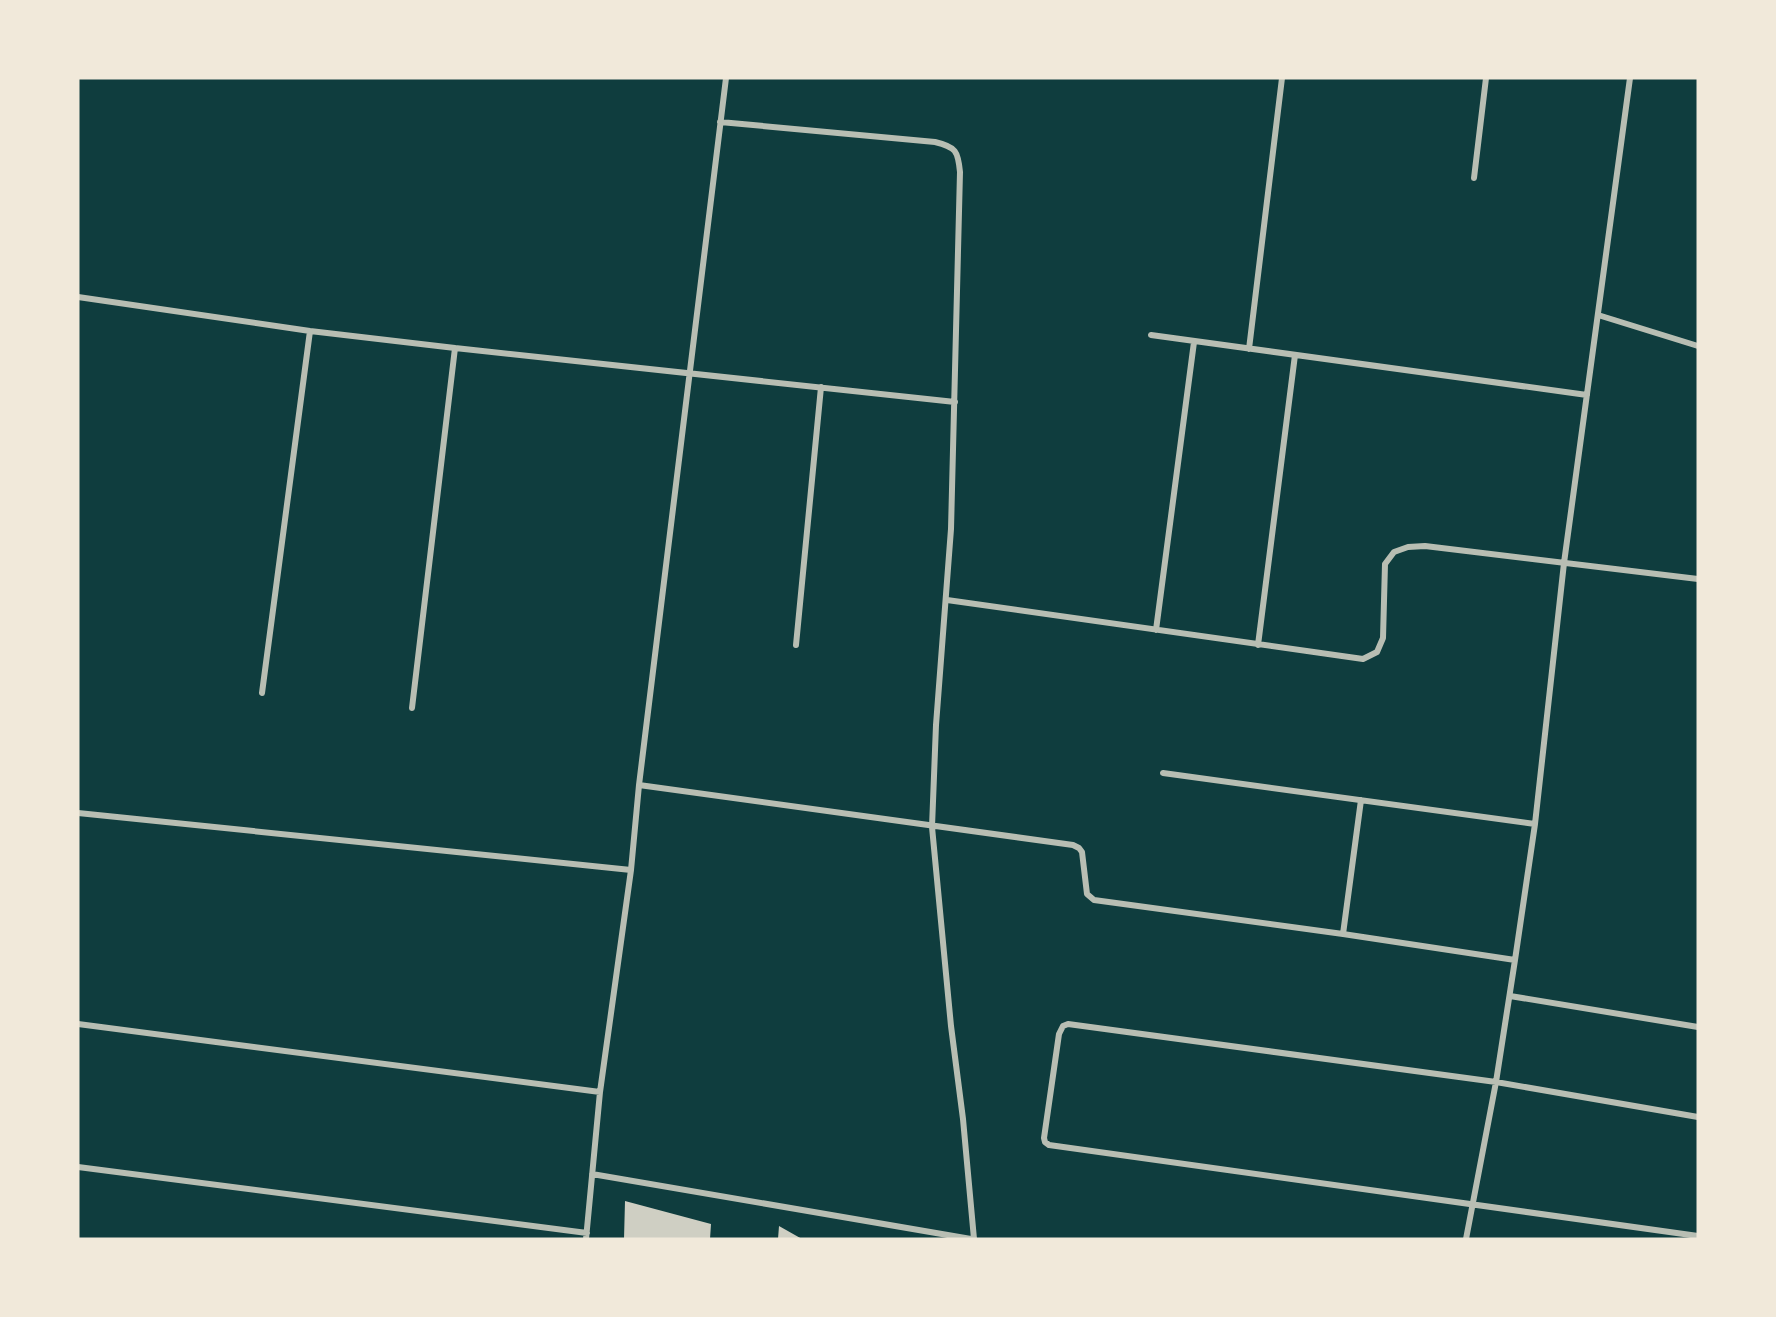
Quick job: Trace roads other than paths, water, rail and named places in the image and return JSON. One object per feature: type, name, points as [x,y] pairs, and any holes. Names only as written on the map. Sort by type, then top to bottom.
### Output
[{"type":"street","points":[[78,1167],[586,1236],[600,1092],[630,870],[726,78]]},
{"type":"street","points":[[1249,349],[1282,78]]},
{"type":"street","points":[[1474,178],[1486,78]]},
{"type":"street","points":[[1466,1239],[1496,1082],[1535,824],[1564,563],[1630,78]]},
{"type":"street","points":[[592,1174],[973,1239],[963,1119],[951,1026],[932,826],[936,725],[947,600],[955,402],[959,155],[950,145],[935,142],[720,122]]},
{"type":"street","points":[[78,297],[310,331],[955,402]]},
{"type":"street","points":[[1598,315],[1698,346]]},
{"type":"street","points":[[262,693],[310,331]]},
{"type":"street","points":[[1151,335],[1587,395]]},
{"type":"street","points":[[1156,630],[1194,342]]},
{"type":"street","points":[[411,708],[455,348]]},
{"type":"street","points":[[1258,645],[1295,355]]},
{"type":"street","points":[[796,645],[821,387]]},
{"type":"street","points":[[947,600],[1363,658],[1377,652],[1383,638],[1385,564],[1394,552],[1408,547],[1425,546],[1698,579]]},
{"type":"street","points":[[1163,773],[1535,824]]},
{"type":"street","points":[[639,785],[1079,848],[1082,852],[1087,894],[1094,900],[1515,960]]},
{"type":"street","points":[[1343,934],[1361,800]]},
{"type":"street","points":[[78,813],[630,870]]},
{"type":"street","points":[[1510,996],[1698,1027]]},
{"type":"street","points":[[78,1024],[600,1092]]},
{"type":"street","points":[[1698,1117],[1496,1082],[1068,1024],[1063,1026],[1059,1034],[1044,1138],[1049,1145],[1698,1236]]}]
